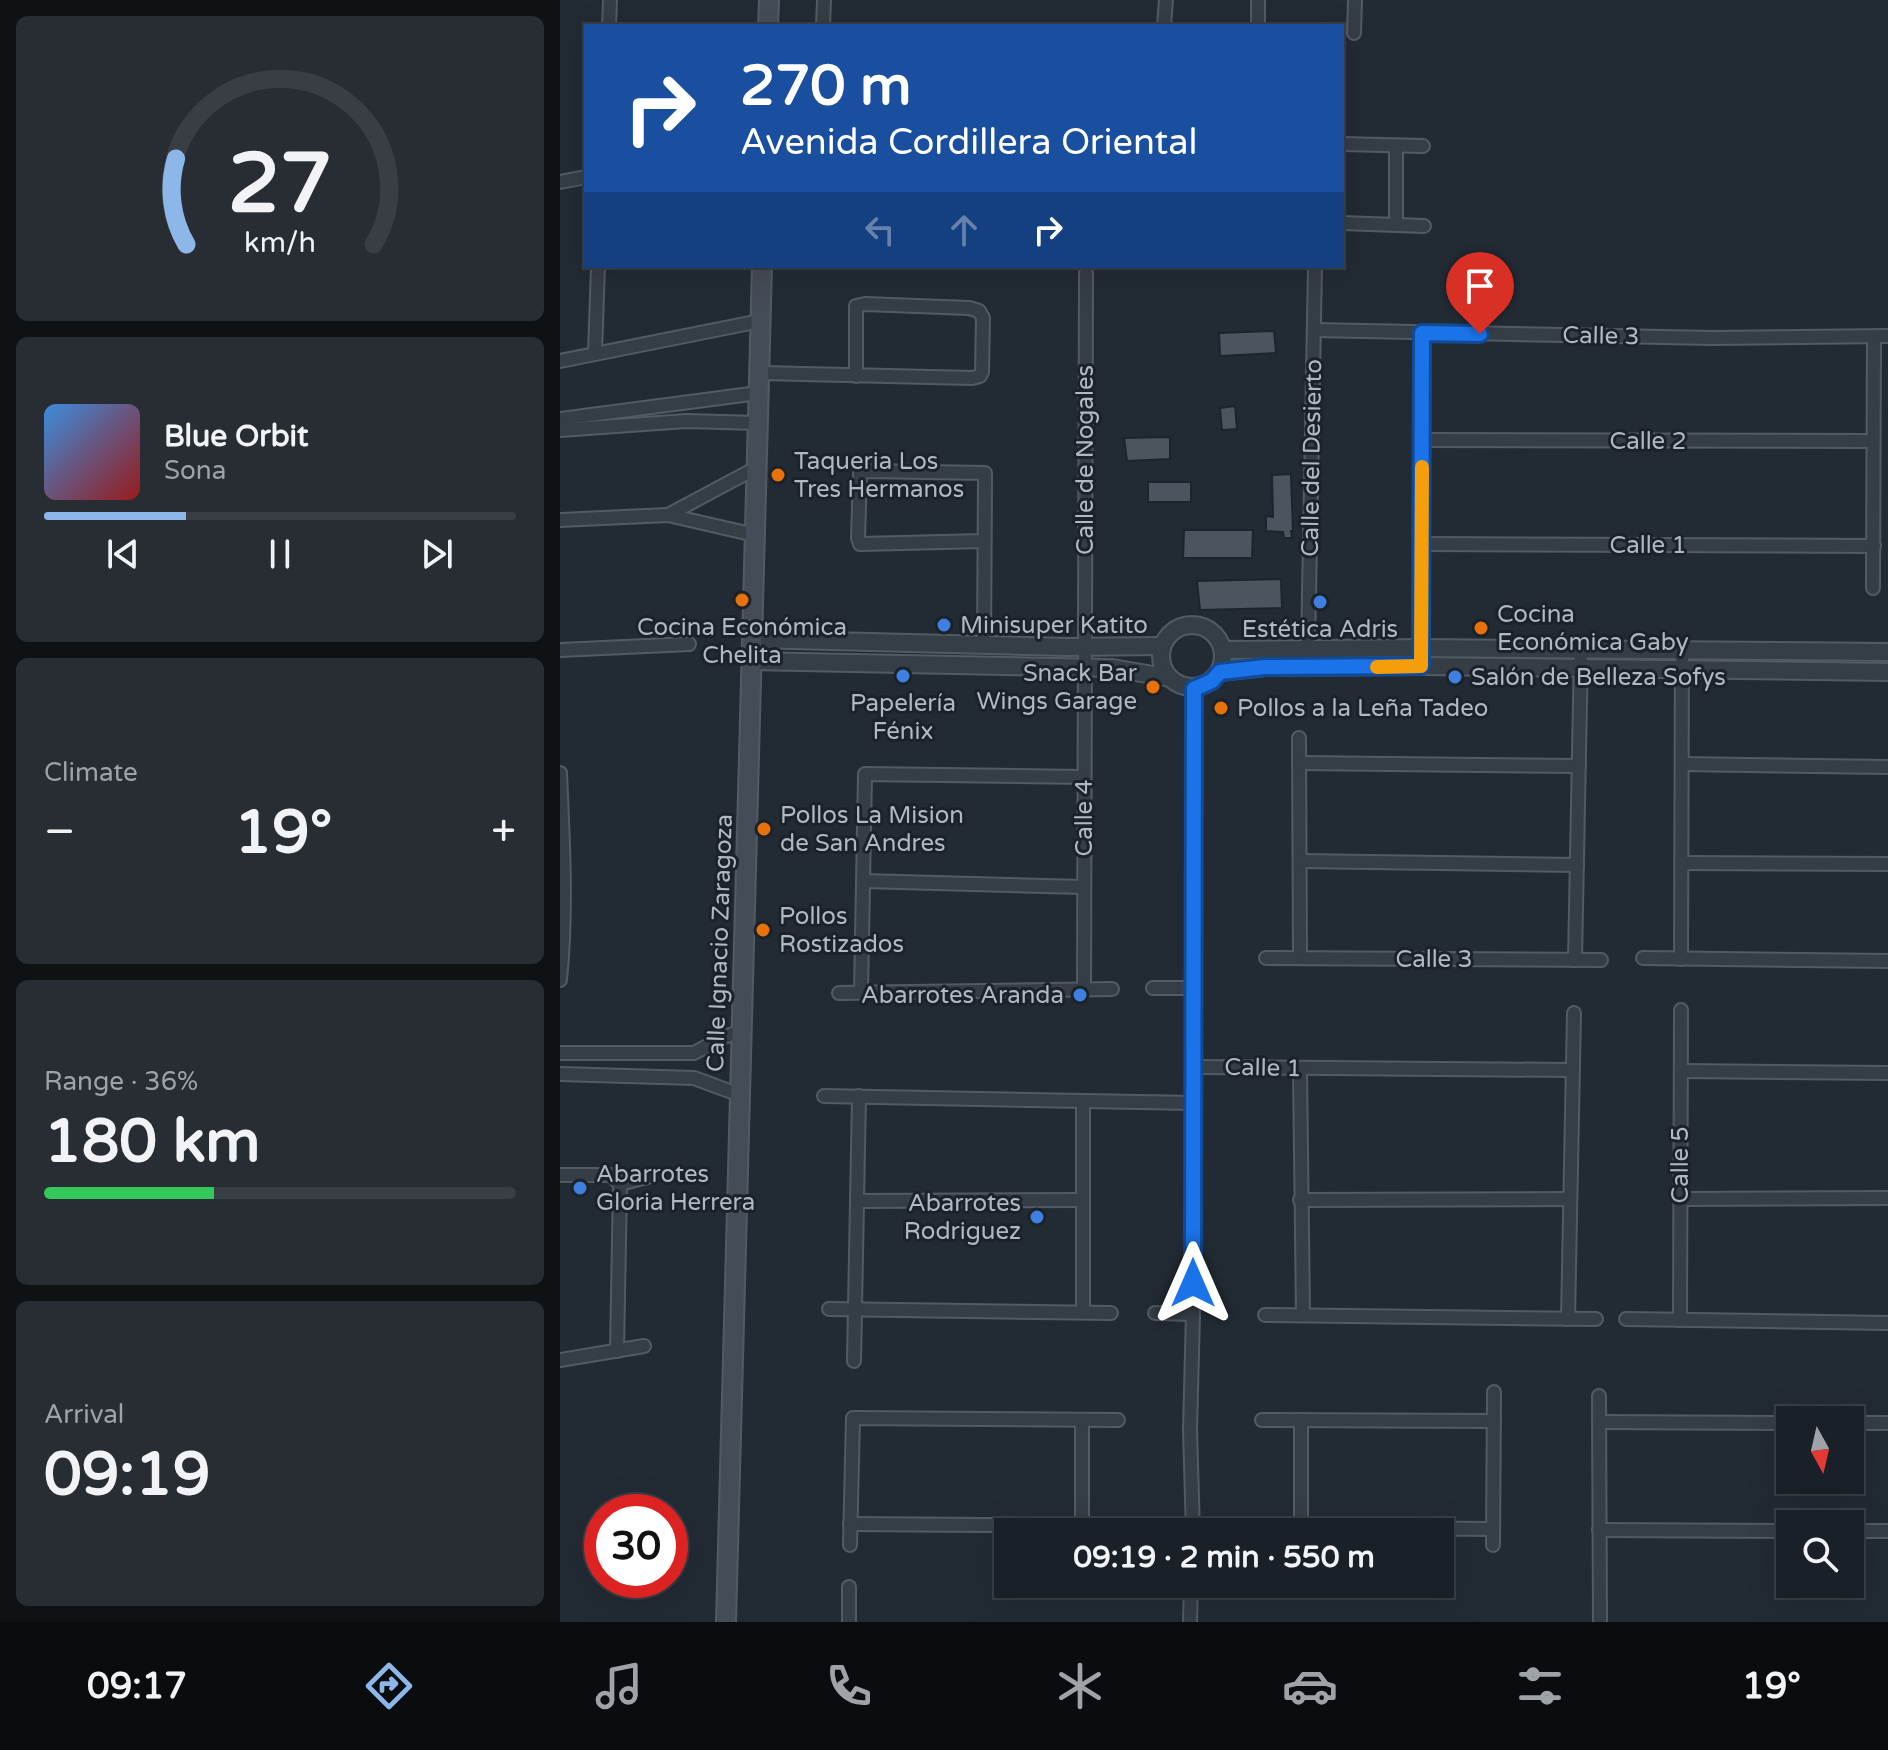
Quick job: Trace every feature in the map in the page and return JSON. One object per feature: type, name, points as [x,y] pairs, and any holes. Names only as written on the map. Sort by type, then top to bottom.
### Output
[{"type":"main road","points":[[768,24],[769,0]]},
{"type":"main road","name":"Calle Ignacio Zaragoza","points":[[726,1622],[762,268]]},
{"type":"street","points":[[609,24],[610,0]]},
{"type":"street","points":[[823,24],[824,0]]},
{"type":"street","points":[[1164,24],[1166,0]]},
{"type":"street","points":[[1258,0],[1258,24]]},
{"type":"street","points":[[1354,33],[1355,0]]},
{"type":"street","points":[[1344,144],[1423,146]]},
{"type":"street","points":[[1396,146],[1396,225]]},
{"type":"street","points":[[560,182],[584,177]]},
{"type":"street","points":[[1344,223],[1424,226]]},
{"type":"street","points":[[595,354],[598,268]]},
{"type":"street","name":"Calle del Desierto","points":[[1308,650],[1315,268]]},
{"type":"street","name":"Calle de Nogales","points":[[1084,647],[1086,273]]},
{"type":"street","points":[[759,373],[856,376],[972,378],[980,376],[983,318],[979,311],[969,308],[856,306],[856,376]]},
{"type":"street","points":[[560,361],[760,321]]},
{"type":"street","name":"Calle 3","points":[[1314,330],[1888,336]]},
{"type":"street","points":[[1421,666],[1422,333]]},
{"type":"street","points":[[1873,588],[1874,337]]},
{"type":"street","points":[[560,419],[758,393]]},
{"type":"street","points":[[686,402],[686,421]]},
{"type":"street","points":[[560,430],[686,421],[758,423]]},
{"type":"street","name":"Calle 2","points":[[1422,440],[1873,441]]},
{"type":"street","points":[[668,515],[756,468]]},
{"type":"street","points":[[984,541],[860,544],[860,474],[867,471],[985,473],[984,644]]},
{"type":"street","points":[[560,520],[668,515],[755,535]]},
{"type":"street","name":"Calle 1","points":[[1422,544],[1874,546]]},
{"type":"street","points":[[1188,625],[1211,631],[1223,650],[1224,661],[1220,672],[1212,681],[1194,689],[1179,685],[1170,678],[1163,669],[1160,657],[1168,636],[1177,628],[1188,625]]},
{"type":"street","points":[[752,639],[1162,646]]},
{"type":"street","points":[[862,663],[864,640]]},
{"type":"street","points":[[560,650],[689,644]]},
{"type":"street","name":"Calle 4","points":[[1084,647],[1084,990]]},
{"type":"street","points":[[1223,650],[1421,648],[1888,652]]},
{"type":"street","points":[[1575,960],[1581,650]]},
{"type":"street","points":[[1681,959],[1682,650]]},
{"type":"street","points":[[752,661],[1112,668],[1170,678]]},
{"type":"street","points":[[1220,672],[1265,667],[1421,666],[1888,672]]},
{"type":"street","points":[[1193,1518],[1190,1430],[1195,988],[1194,689]]},
{"type":"street","points":[[1299,738],[1300,958]]},
{"type":"street","points":[[1299,763],[1579,766]]},
{"type":"street","points":[[1682,764],[1888,767]]},
{"type":"street","points":[[560,773],[560,980]]},
{"type":"street","points":[[861,993],[865,774],[1084,777]]},
{"type":"street","points":[[1300,861],[1577,865]]},
{"type":"street","points":[[1682,863],[1888,864]]},
{"type":"street","points":[[863,881],[1084,887]]},
{"type":"street","name":"Calle 3","points":[[1266,958],[1601,960]]},
{"type":"street","points":[[1643,958],[1888,961]]},
{"type":"street","points":[[1153,988],[1195,988]]},
{"type":"street","points":[[839,993],[1112,989]]},
{"type":"street","name":"Calle 5","points":[[1680,1320],[1681,1010]]},
{"type":"street","points":[[1568,1319],[1574,1013]]},
{"type":"street","points":[[560,1053],[694,1053],[742,1031]]},
{"type":"street","points":[[694,1053],[694,1078]]},
{"type":"street","name":"Calle 1","points":[[1193,1067],[1573,1070]]},
{"type":"street","points":[[1300,1068],[1303,1315]]},
{"type":"street","points":[[1681,1071],[1888,1073]]},
{"type":"street","points":[[560,1074],[694,1078],[740,1095]]},
{"type":"street","points":[[824,1096],[1194,1103]]},
{"type":"street","points":[[854,1361],[859,1096]]},
{"type":"street","points":[[1083,1101],[1083,1312]]},
{"type":"street","points":[[560,1175],[611,1175],[620,1184],[617,1351]]},
{"type":"street","points":[[620,1184],[651,1176]]},
{"type":"street","points":[[1680,1199],[1888,1198]]},
{"type":"street","points":[[1300,1200],[1570,1199]]},
{"type":"street","points":[[857,1201],[1083,1200]]},
{"type":"street","points":[[829,1309],[1111,1313]]},
{"type":"street","points":[[1155,1313],[1193,1314]]},
{"type":"street","points":[[1265,1315],[1596,1319]]},
{"type":"street","points":[[1626,1319],[1888,1323]]},
{"type":"street","points":[[560,1360],[644,1346]]},
{"type":"street","points":[[1493,1545],[1494,1392]]},
{"type":"street","points":[[1599,1396],[1600,1622]]},
{"type":"street","points":[[850,1545],[853,1418],[1118,1420]]},
{"type":"street","points":[[1082,1420],[1082,1518]]},
{"type":"street","points":[[1262,1420],[1494,1421]]},
{"type":"street","points":[[1301,1420],[1301,1518]]},
{"type":"street","points":[[1599,1422],[1776,1423]]},
{"type":"street","points":[[1864,1423],[1888,1423]]},
{"type":"street","points":[[850,1524],[994,1525]]},
{"type":"street","points":[[1454,1529],[1493,1529]]},
{"type":"street","points":[[1599,1530],[1776,1531]]},
{"type":"street","points":[[1864,1531],[1888,1531]]},
{"type":"street","points":[[849,1587],[849,1622]]},
{"type":"street","points":[[1190,1622],[1191,1598]]},
{"type":"building","points":[[1274,331],[1276,353],[1220,356],[1219,333]]},
{"type":"building","points":[[1235,406],[1237,429],[1222,430],[1220,408]]},
{"type":"building","points":[[1170,437],[1170,459],[1127,461],[1124,438]]},
{"type":"building","points":[[1291,474],[1293,531],[1292,538],[1284,538],[1283,532],[1266,531],[1266,516],[1273,517],[1272,475]]},
{"type":"building","points":[[1148,482],[1191,482],[1191,502],[1148,502]]},
{"type":"building","points":[[1184,530],[1253,530],[1252,558],[1183,558]]},
{"type":"building","points":[[1281,579],[1282,608],[1200,610],[1197,581]]},
{"type":"slow traffic","points":[[1377,667],[1421,666],[1422,467]]},
{"type":"place","name":"Taqueria Los Tres Hermanos","points":[[778,475]]},
{"type":"place","name":"Cocina Económica Chelita","points":[[742,600]]},
{"type":"place","name":"Estética Adris","points":[[1320,602]]},
{"type":"place","name":"Minisuper Katito","points":[[944,625]]},
{"type":"place","name":"Cocina Económica Gaby","points":[[1481,628]]},
{"type":"place","name":"Papelería Fénix","points":[[903,676]]},
{"type":"place","name":"Salón de Belleza Sofys","points":[[1455,677]]},
{"type":"place","name":"Snack Bar Wings Garage","points":[[1153,687]]},
{"type":"place","name":"Pollos a la Leña Tadeo","points":[[1221,708]]},
{"type":"place","name":"Pollos La Mision de San Andres","points":[[764,829]]},
{"type":"place","name":"Pollos Rostizados","points":[[763,930]]},
{"type":"place","name":"Abarrotes Aranda","points":[[1080,995]]},
{"type":"place","name":"Abarrotes Gloria Herrera","points":[[580,1188]]},
{"type":"place","name":"Abarrotes Rodriguez","points":[[1037,1217]]},
{"type":"route","points":[[1193,1283],[1194,689],[1212,681],[1220,672],[1265,667],[1421,666],[1422,333],[1480,334]]}]
